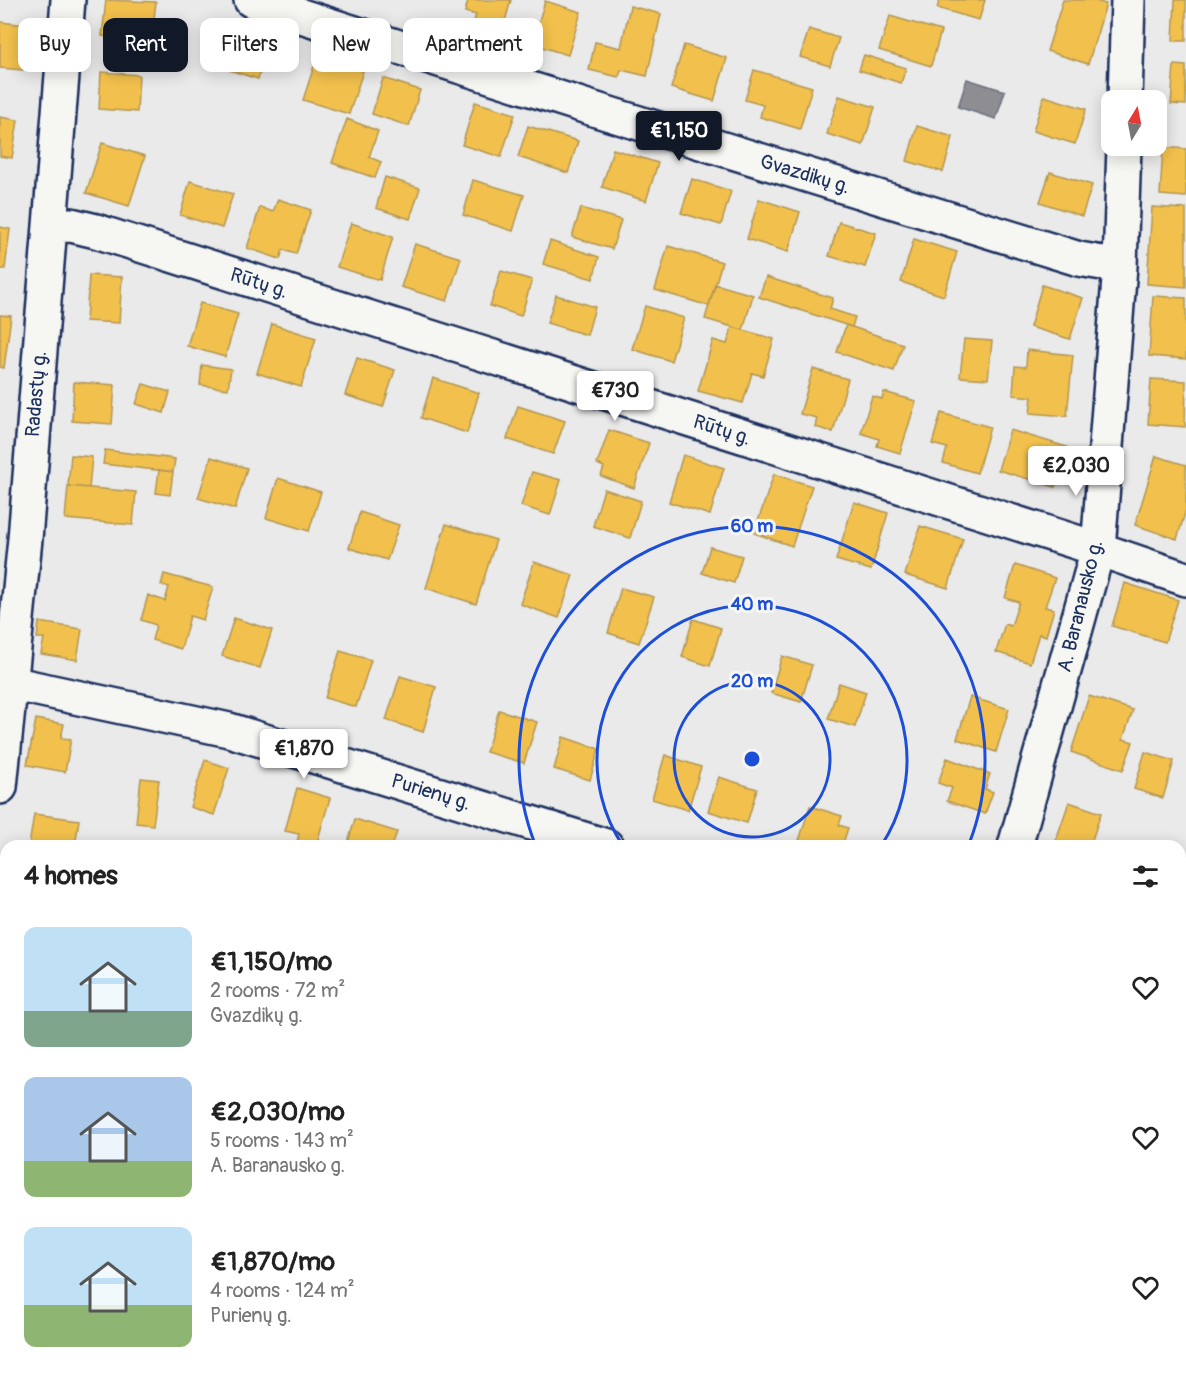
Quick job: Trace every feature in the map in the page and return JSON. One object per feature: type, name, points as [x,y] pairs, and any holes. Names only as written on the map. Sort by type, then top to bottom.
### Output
[{"type":"street","name":"Radastų g.","points":[[0,787],[10,683],[12,539],[50,226],[68,0]]},
{"type":"street","name":"Gvazdikų g.","points":[[250,0],[1068,255],[1120,266]]},
{"type":"street","points":[[1125,90],[1128,0]]},
{"type":"street","name":"A. Baranausko g.","points":[[1017,840],[1098,549],[1120,266],[1124,156]]},
{"type":"street","name":"Rūtų g.","points":[[50,226],[71,225],[96,231],[1098,549],[1186,579]]},
{"type":"street","name":"Purienų g.","points":[[10,683],[229,730],[586,840]]},
{"type":"building: Homes","points":[[106,0],[156,2],[154,18],[104,18]]},
{"type":"building: Homes","points":[[468,0],[511,0],[506,18],[475,18],[476,15],[465,12]]},
{"type":"building: Homes","points":[[940,0],[985,0],[979,20],[937,8]]},
{"type":"building: Homes","points":[[1063,0],[1092,0],[1106,4],[1088,64],[1047,51]]},
{"type":"building: Homes","points":[[1175,0],[1186,0],[1186,41],[1173,41]]},
{"type":"building: Homes","points":[[545,1],[581,12],[568,55],[543,47],[543,18],[540,18]]},
{"type":"building: Homes","points":[[630,6],[661,14],[647,76],[621,70],[619,77],[589,70],[595,42],[621,48]]},
{"type":"building: Homes","points":[[890,16],[941,31],[931,66],[879,50]]},
{"type":"building: Homes","points":[[0,22],[18,24],[18,70],[0,68]]},
{"type":"building: Homes","points":[[809,29],[839,38],[830,66],[800,57]]},
{"type":"building: Homes","points":[[684,45],[727,58],[714,101],[671,88]]},
{"type":"building: Homes","points":[[864,55],[906,68],[901,83],[859,70]]},
{"type":"building: Homes","points":[[1174,65],[1186,66],[1186,105],[1171,104]]},
{"type":"building: Homes","points":[[754,70],[812,87],[800,129],[760,117],[763,105],[745,100]]},
{"type":"building: Homes","points":[[101,72],[139,75],[137,112],[99,109]]},
{"type":"building: Homes","points":[[235,72],[260,72],[258,79]]},
{"type":"building: Homes","points":[[312,72],[363,72],[349,114],[303,100]]},
{"type":"building: Homes","points":[[383,78],[420,90],[409,126],[372,114]]},
{"type":"building: Homes","points":[[839,96],[875,107],[863,145],[827,134]]},
{"type":"building: Homes","points":[[1044,96],[1086,109],[1075,144],[1033,131]]},
{"type":"building: Homes","points":[[475,102],[515,114],[501,157],[462,145]]},
{"type":"building: Homes","points":[[0,117],[18,120],[12,158],[0,156]]},
{"type":"building: Homes","points":[[347,119],[378,131],[369,157],[381,162],[375,178],[332,163]]},
{"type":"building: Homes","points":[[528,126],[578,141],[568,173],[518,157]]},
{"type":"building: Homes","points":[[917,126],[953,137],[943,172],[907,161]]},
{"type":"building: Homes","points":[[102,143],[145,156],[129,206],[86,193]]},
{"type":"building: Homes","points":[[1167,147],[1186,149],[1186,197],[1160,195],[1162,156],[1167,156]]},
{"type":"building: Homes","points":[[613,149],[658,163],[646,201],[602,187]]},
{"type":"building: Homes","points":[[1050,172],[1092,185],[1082,216],[1040,202]]},
{"type":"building: Homes","points":[[385,177],[420,188],[410,219],[376,208]]},
{"type":"building: Homes","points":[[692,179],[731,191],[721,225],[681,213]]},
{"type":"building: Homes","points":[[473,180],[524,195],[513,231],[463,215]]},
{"type":"building: Homes","points":[[190,181],[233,194],[222,228],[180,215]]},
{"type":"building: Homes","points":[[278,199],[311,210],[296,254],[283,250],[280,259],[247,248],[260,207],[273,212]]},
{"type":"building: Homes","points":[[759,199],[800,212],[788,252],[747,239]]},
{"type":"building: Homes","points":[[1152,207],[1186,209],[1186,287],[1147,284]]},
{"type":"building: Homes","points":[[581,208],[621,220],[612,249],[572,237]]},
{"type":"building: Homes","points":[[839,222],[876,233],[865,267],[829,256]]},
{"type":"building: Homes","points":[[351,223],[393,237],[380,280],[337,267]]},
{"type":"building: Homes","points":[[0,227],[10,229],[5,269],[0,269]]},
{"type":"building: Homes","points":[[914,239],[957,252],[944,296],[901,282]]},
{"type":"building: Homes","points":[[550,241],[599,257],[593,279],[543,264]]},
{"type":"building: Homes","points":[[415,244],[461,258],[447,301],[401,287]]},
{"type":"building: Homes","points":[[668,246],[722,262],[709,306],[655,290]]},
{"type":"building: Homes","points":[[501,271],[532,280],[521,316],[490,306]]},
{"type":"building: Homes","points":[[89,275],[122,277],[119,323],[86,321]]},
{"type":"building: Homes","points":[[766,277],[833,298],[830,309],[855,317],[852,327],[759,297]]},
{"type":"building: Homes","points":[[715,284],[753,295],[743,330],[705,319]]},
{"type":"building: Homes","points":[[1042,285],[1083,298],[1070,339],[1030,327]]},
{"type":"building: Homes","points":[[556,295],[595,307],[587,335],[547,323]]},
{"type":"building: Homes","points":[[1153,296],[1186,298],[1186,359],[1149,356]]},
{"type":"building: Homes","points":[[200,303],[238,314],[225,357],[187,346]]},
{"type":"building: Homes","points":[[645,306],[684,318],[671,361],[632,349]]},
{"type":"building: Homes","points":[[0,315],[11,316],[4,368],[0,367]]},
{"type":"building: Homes","points":[[272,324],[316,338],[301,387],[257,373]]},
{"type":"building: Homes","points":[[846,325],[903,344],[894,371],[837,352]]},
{"type":"building: Homes","points":[[732,327],[774,339],[763,376],[752,373],[743,403],[698,391],[713,340],[727,344]]},
{"type":"building: Homes","points":[[964,339],[992,341],[988,379],[960,377]]},
{"type":"building: Homes","points":[[1027,350],[1073,355],[1067,416],[1030,413],[1032,397],[1013,395],[1015,366],[1026,367]]},
{"type":"building: Homes","points":[[357,358],[395,370],[383,407],[345,395]]},
{"type":"building: Homes","points":[[202,365],[231,369],[228,389],[200,385]]},
{"type":"building: Homes","points":[[813,369],[848,379],[833,432],[815,427],[817,418],[800,414]]},
{"type":"building: Homes","points":[[433,378],[479,393],[467,433],[421,418]]},
{"type":"building: Homes","points":[[1151,379],[1186,381],[1185,427],[1148,424]]},
{"type":"building: Homes","points":[[74,382],[115,385],[112,424],[72,421]]},
{"type":"building: Homes","points":[[143,384],[170,392],[164,413],[136,404]]},
{"type":"building: Homes","points":[[884,392],[916,401],[900,453],[877,446],[879,439],[861,433],[872,396],[882,399]]},
{"type":"building: Homes","points":[[518,406],[565,421],[553,454],[507,439]]},
{"type":"building: Homes","points":[[941,413],[990,427],[977,473],[943,463],[947,448],[932,444]]},
{"type":"building: Homes","points":[[609,430],[649,443],[634,488],[601,476],[604,467],[597,464]]},
{"type":"building: Homes","points":[[1010,430],[1067,447],[1055,487],[998,470]]},
{"type":"building: Homes","points":[[105,450],[175,459],[173,472],[103,464]]},
{"type":"building: Homes","points":[[71,455],[92,457],[89,488],[68,486]]},
{"type":"building: Homes","points":[[683,455],[724,468],[710,515],[669,502]]},
{"type":"building: Homes","points":[[1156,456],[1186,465],[1186,510],[1177,539],[1135,525]]},
{"type":"building: Homes","points":[[211,457],[247,468],[235,509],[198,498]]},
{"type":"building: Homes","points":[[159,470],[173,472],[170,495],[156,493]]},
{"type":"building: Homes","points":[[532,472],[561,480],[550,515],[521,506]]},
{"type":"building: Homes","points":[[774,474],[812,486],[792,546],[754,533]]},
{"type":"building: Homes","points":[[278,478],[321,492],[309,531],[266,518]]},
{"type":"building: Homes","points":[[68,486],[136,492],[133,525],[65,519]]},
{"type":"building: Homes","points":[[604,489],[641,501],[630,538],[593,526]]},
{"type":"building: Homes","points":[[854,502],[888,513],[871,570],[836,560]]},
{"type":"building: Homes","points":[[360,512],[399,525],[387,560],[349,548]]},
{"type":"building: Homes","points":[[446,524],[496,540],[476,604],[426,588]]},
{"type":"building: Homes","points":[[920,526],[963,539],[948,588],[905,575]]},
{"type":"building: Homes","points":[[710,547],[742,556],[734,583],[702,573]]},
{"type":"building: Homes","points":[[534,562],[573,575],[559,618],[520,604]]},
{"type":"building: Homes","points":[[1015,565],[1055,578],[1045,607],[1054,609],[1046,636],[1039,634],[1030,663],[996,652],[1005,624],[1011,626],[1019,602],[1005,598]]},
{"type":"building: Homes","points":[[164,574],[213,587],[203,620],[190,616],[181,649],[152,640],[156,625],[141,620],[148,595],[165,601],[169,587],[161,585]]},
{"type":"building: Homes","points":[[1125,583],[1178,600],[1165,642],[1112,626]]},
{"type":"building: Homes","points":[[621,588],[654,597],[639,643],[608,633]]},
{"type":"building: Homes","points":[[234,618],[272,630],[260,668],[222,656]]},
{"type":"building: Homes","points":[[693,619],[721,628],[710,666],[682,657]]},
{"type":"building: Homes","points":[[39,622],[82,629],[77,660],[41,654],[44,638],[37,638]]},
{"type":"building: Homes","points":[[340,651],[371,660],[356,707],[325,698]]},
{"type":"building: Homes","points":[[782,656],[812,665],[801,702],[771,693]]},
{"type":"building: Homes","points":[[400,676],[436,687],[423,732],[386,720]]},
{"type":"building: Homes","points":[[839,683],[866,692],[855,727],[828,719]]},
{"type":"building: Homes","points":[[1089,696],[1133,710],[1123,739],[1133,742],[1123,770],[1071,752]]},
{"type":"building: Homes","points":[[970,697],[1009,709],[996,752],[957,739]]},
{"type":"building: Homes","points":[[499,710],[537,722],[524,763],[486,752]]},
{"type":"building: Homes","points":[[36,719],[64,724],[61,738],[71,739],[65,772],[27,765]]},
{"type":"building: Homes","points":[[563,737],[599,749],[590,780],[554,769]]},
{"type":"building: Homes","points":[[1145,752],[1174,761],[1163,798],[1134,789]]},
{"type":"building: Homes","points":[[665,755],[701,767],[688,810],[652,799]]},
{"type":"building: Homes","points":[[947,758],[990,774],[985,789],[993,792],[985,814],[947,801],[952,788],[938,783]]},
{"type":"building: Homes","points":[[205,760],[229,768],[214,815],[190,807]]},
{"type":"building: Homes","points":[[719,777],[757,789],[747,823],[708,811]]},
{"type":"building: Homes","points":[[141,778],[159,780],[153,825],[136,823]]},
{"type":"building: Homes","points":[[297,788],[330,798],[318,840],[298,840],[299,834],[285,831]]},
{"type":"building: Homes","points":[[1069,802],[1101,813],[1092,840],[1056,840]]},
{"type":"building: Homes","points":[[810,806],[842,816],[839,825],[848,828],[844,840],[799,840]]},
{"type":"building: Homes","points":[[34,814],[79,820],[76,840],[30,840]]},
{"type":"building: Homes","points":[[355,819],[397,832],[394,840],[349,840]]},
{"type":"building: Industry","points":[[967,79],[1005,91],[996,119],[958,107]]}]
